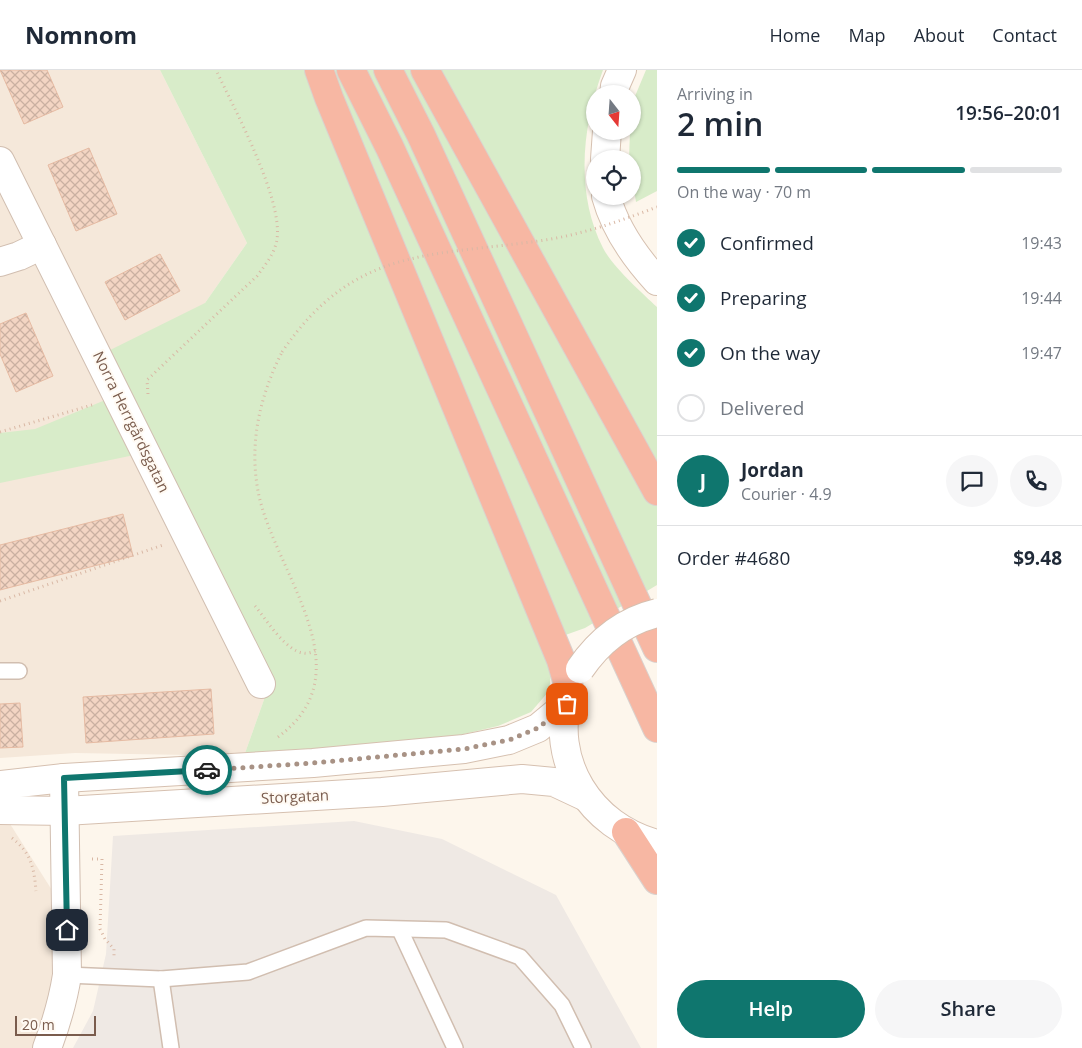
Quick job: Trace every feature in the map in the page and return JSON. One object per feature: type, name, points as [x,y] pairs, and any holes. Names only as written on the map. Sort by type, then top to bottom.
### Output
[{"type":"highway","points":[[319,70],[332,107],[572,688]]},
{"type":"highway","points":[[351,70],[390,148],[657,728]]},
{"type":"highway","points":[[388,70],[421,134],[657,648]]},
{"type":"highway","points":[[425,70],[657,491]]},
{"type":"highway","points":[[626,832],[657,880]]},
{"type":"main road","points":[[615,85],[622,70]]},
{"type":"main road","name":"Norra Herrgårdsgatan","points":[[0,161],[261,684]]},
{"type":"main road","points":[[608,205],[610,213],[624,238],[643,266],[657,281]]},
{"type":"main road","points":[[0,262],[19,256],[42,245]]},
{"type":"main road","points":[[0,785],[64,778],[313,763],[464,749],[509,740],[538,728],[572,688],[596,648],[615,631],[638,619],[657,613]]},
{"type":"main road","points":[[572,688],[564,728],[566,752],[574,776],[586,797],[604,817],[626,832],[657,844]]},
{"type":"main road","points":[[46,1048],[64,997],[67,975],[64,778]]},
{"type":"main road","name":"Storgatan","points":[[3,822],[65,811],[382,792],[522,780],[554,782],[586,797]]},
{"type":"lane","points":[[0,671],[19,671]]},
{"type":"lane","points":[[67,975],[161,979],[248,972],[366,928],[446,930],[520,957],[562,1005],[583,1048]]},
{"type":"lane","points":[[400,930],[455,1048]]},
{"type":"lane","points":[[161,979],[171,1048]]},
{"type":"path","points":[[0,432],[104,401],[147,380],[257,276],[271,258],[277,240],[277,222],[266,183],[243,127],[216,70]]},
{"type":"path","points":[[282,352],[304,322],[333,294],[349,283],[386,265],[444,251],[544,240],[584,232],[623,221],[657,207]]},
{"type":"path","points":[[147,380],[149,402]]},
{"type":"path","points":[[0,600],[188,536]]},
{"type":"path","points":[[251,602],[294,650],[304,653],[316,652]]},
{"type":"path","points":[[3,822],[11,836],[31,860],[35,877],[36,896]]},
{"type":"shaded area","points":[[0,70],[160,70],[247,243],[205,303],[271,680],[244,756],[75,753],[0,758]]},
{"type":"shaded area","points":[[5,816],[74,925],[48,1048],[0,1048],[0,817]]},
{"type":"shaded area","points":[[354,821],[442,839],[556,895],[641,1048],[73,1048],[93,1011],[106,954],[113,836]]},
{"type":"green space","points":[[160,70],[603,70],[598,85],[586,85],[586,205],[588,205],[594,227],[603,248],[620,271],[657,307],[657,585],[585,628],[543,643],[552,666],[549,691],[531,712],[498,726],[434,741],[244,756],[271,680],[144,453],[0,483],[0,433],[35,429],[115,396],[96,357],[205,303],[247,243]]},
{"type":"green space","points":[[646,70],[657,70],[657,191],[641,199],[641,150],[629,150],[630,140],[641,140],[640,85]]},
{"type":"building","points":[[0,70],[47,70],[63,107],[24,124]]},
{"type":"building","points":[[89,148],[117,214],[76,231],[48,165]]},
{"type":"building","points":[[160,254],[180,291],[125,320],[105,282]]},
{"type":"building","points":[[26,313],[53,376],[16,392],[0,354],[0,324]]},
{"type":"building","points":[[123,514],[133,556],[0,590],[0,545]]},
{"type":"building","points":[[211,689],[214,734],[86,743],[83,697]]},
{"type":"building","points":[[20,703],[23,747],[0,748],[0,704]]},
{"type":"way so far","points":[[207,770],[313,763],[464,749],[509,740],[538,728],[567,704]]},
{"type":"route","points":[[67,930],[64,778],[207,770]]}]
